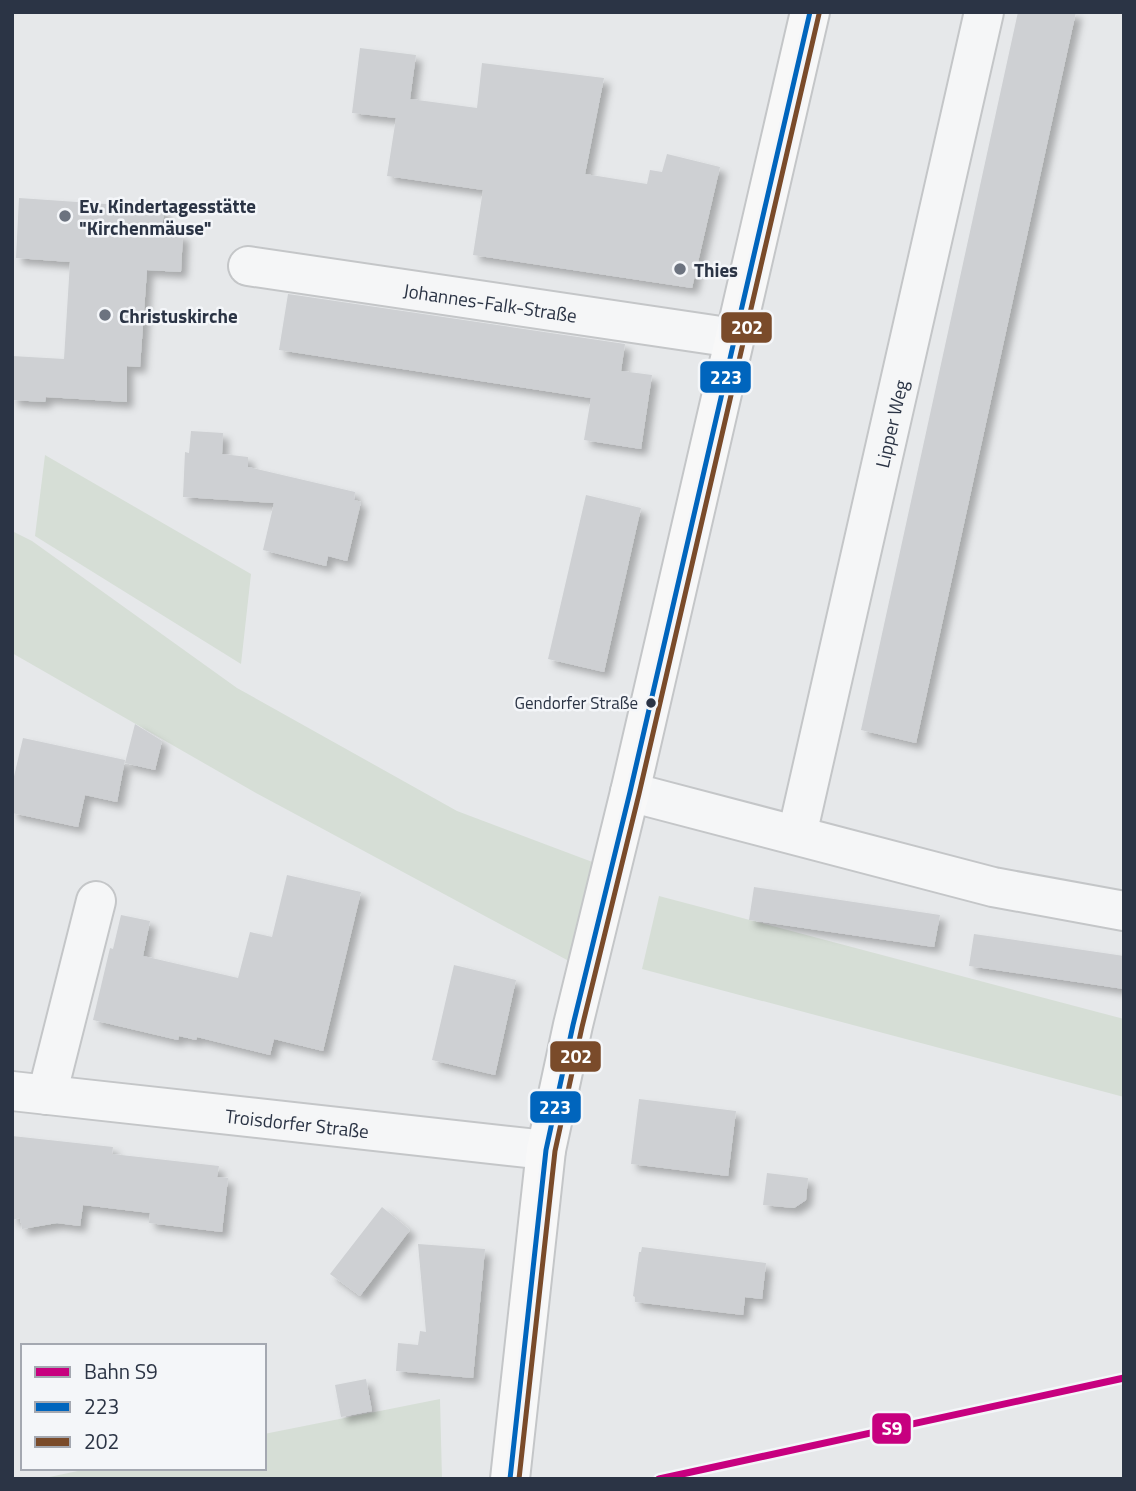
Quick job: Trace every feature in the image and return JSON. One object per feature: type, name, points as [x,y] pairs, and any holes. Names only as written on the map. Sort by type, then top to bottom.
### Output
[{"type":"street","points":[[510,1479],[546,1150],[810,12]]},
{"type":"street","name":"Lipper Weg","points":[[797,835],[984,12]]},
{"type":"street","name":"Johannes-Falk-Straße","points":[[248,266],[734,338]]},
{"type":"street","points":[[631,792],[993,887],[1124,911]]},
{"type":"street","name":"Troisdorfer Straße","points":[[96,901],[30,1093],[546,1150]]},
{"type":"shaded area","points":[[45,455],[251,574],[241,664],[35,536]]},
{"type":"shaded area","points":[[12,531],[32,541],[237,688],[457,811],[603,866],[580,967],[256,793],[12,653]]},
{"type":"shaded area","points":[[659,896],[1124,1019],[1124,1097],[642,969]]},
{"type":"shaded area","points":[[440,1399],[442,1479],[40,1479],[83,1470],[266,1470],[266,1434]]},
{"type":"building","points":[[1018,12],[1076,12],[916,743],[861,730]]},
{"type":"building","points":[[360,48],[416,55],[410,99],[477,108],[482,63],[604,78],[585,174],[647,184],[650,170],[662,172],[667,154],[720,167],[692,288],[473,255],[483,190],[387,176],[396,118],[352,113]]},
{"type":"building","name":"Christuskirche","points":[[19,198],[164,208],[162,233],[183,234],[181,272],[147,270],[140,367],[127,366],[127,402],[46,397],[45,402],[12,400],[12,356],[64,359],[70,262],[16,258]]},
{"type":"building","points":[[288,294],[625,344],[621,371],[652,375],[641,449],[584,440],[591,398],[279,350]]},
{"type":"building","points":[[191,431],[223,433],[222,454],[248,457],[248,467],[355,492],[354,500],[361,502],[347,561],[328,556],[326,566],[263,550],[274,503],[183,497],[185,452],[189,453]]},
{"type":"building","points":[[586,495],[641,508],[604,672],[548,659]]},
{"type":"building","points":[[135,724],[162,741],[155,770],[125,763]]},
{"type":"building","points":[[23,738],[125,760],[117,802],[85,795],[78,827],[12,813],[12,785]]},
{"type":"building","points":[[287,875],[361,892],[323,1051],[274,1039],[270,1055],[197,1037],[196,1040],[179,1036],[178,1040],[93,1020],[110,948],[113,949],[121,915],[150,921],[143,956],[238,978],[250,932],[272,937]]},
{"type":"building","points":[[754,887],[940,915],[934,947],[749,920]]},
{"type":"building","points":[[974,934],[1124,956],[1124,989],[969,966]]},
{"type":"building","points":[[454,965],[516,980],[495,1075],[432,1060]]},
{"type":"building","points":[[639,1099],[736,1111],[728,1176],[631,1164]]},
{"type":"building","points":[[12,1136],[113,1147],[112,1154],[219,1166],[217,1177],[228,1178],[222,1232],[149,1223],[150,1213],[83,1205],[80,1226],[57,1223],[22,1229],[20,1218],[12,1220]]},
{"type":"building","points":[[767,1173],[808,1178],[806,1200],[794,1208],[763,1205]]},
{"type":"building","points":[[382,1207],[410,1230],[360,1296],[330,1274]]},
{"type":"building","points":[[418,1244],[485,1249],[473,1378],[396,1371],[398,1343],[418,1345],[420,1331],[426,1332]]},
{"type":"building","points":[[642,1247],[766,1263],[762,1299],[745,1297],[743,1315],[635,1302],[633,1296]]},
{"type":"building","points":[[366,1379],[372,1411],[341,1417],[335,1385]]},
{"type":"rail line","name":"S9","points":[[659,1479],[1124,1378]]},
{"type":"transit line","name":"223","points":[[510,1479],[546,1150],[810,12]]},
{"type":"transit line","name":"202","points":[[519,1479],[555,1151],[819,14]]},
{"type":"place","name":"Ev. Kindertagesstätte \"Kirchenmäuse\"","points":[[65,216]]},
{"type":"place","name":"Thies","points":[[680,269]]},
{"type":"place","name":"Christuskirche","points":[[105,315]]},
{"type":"place","name":"Gendorfer Straße","points":[[651,703]]}]
